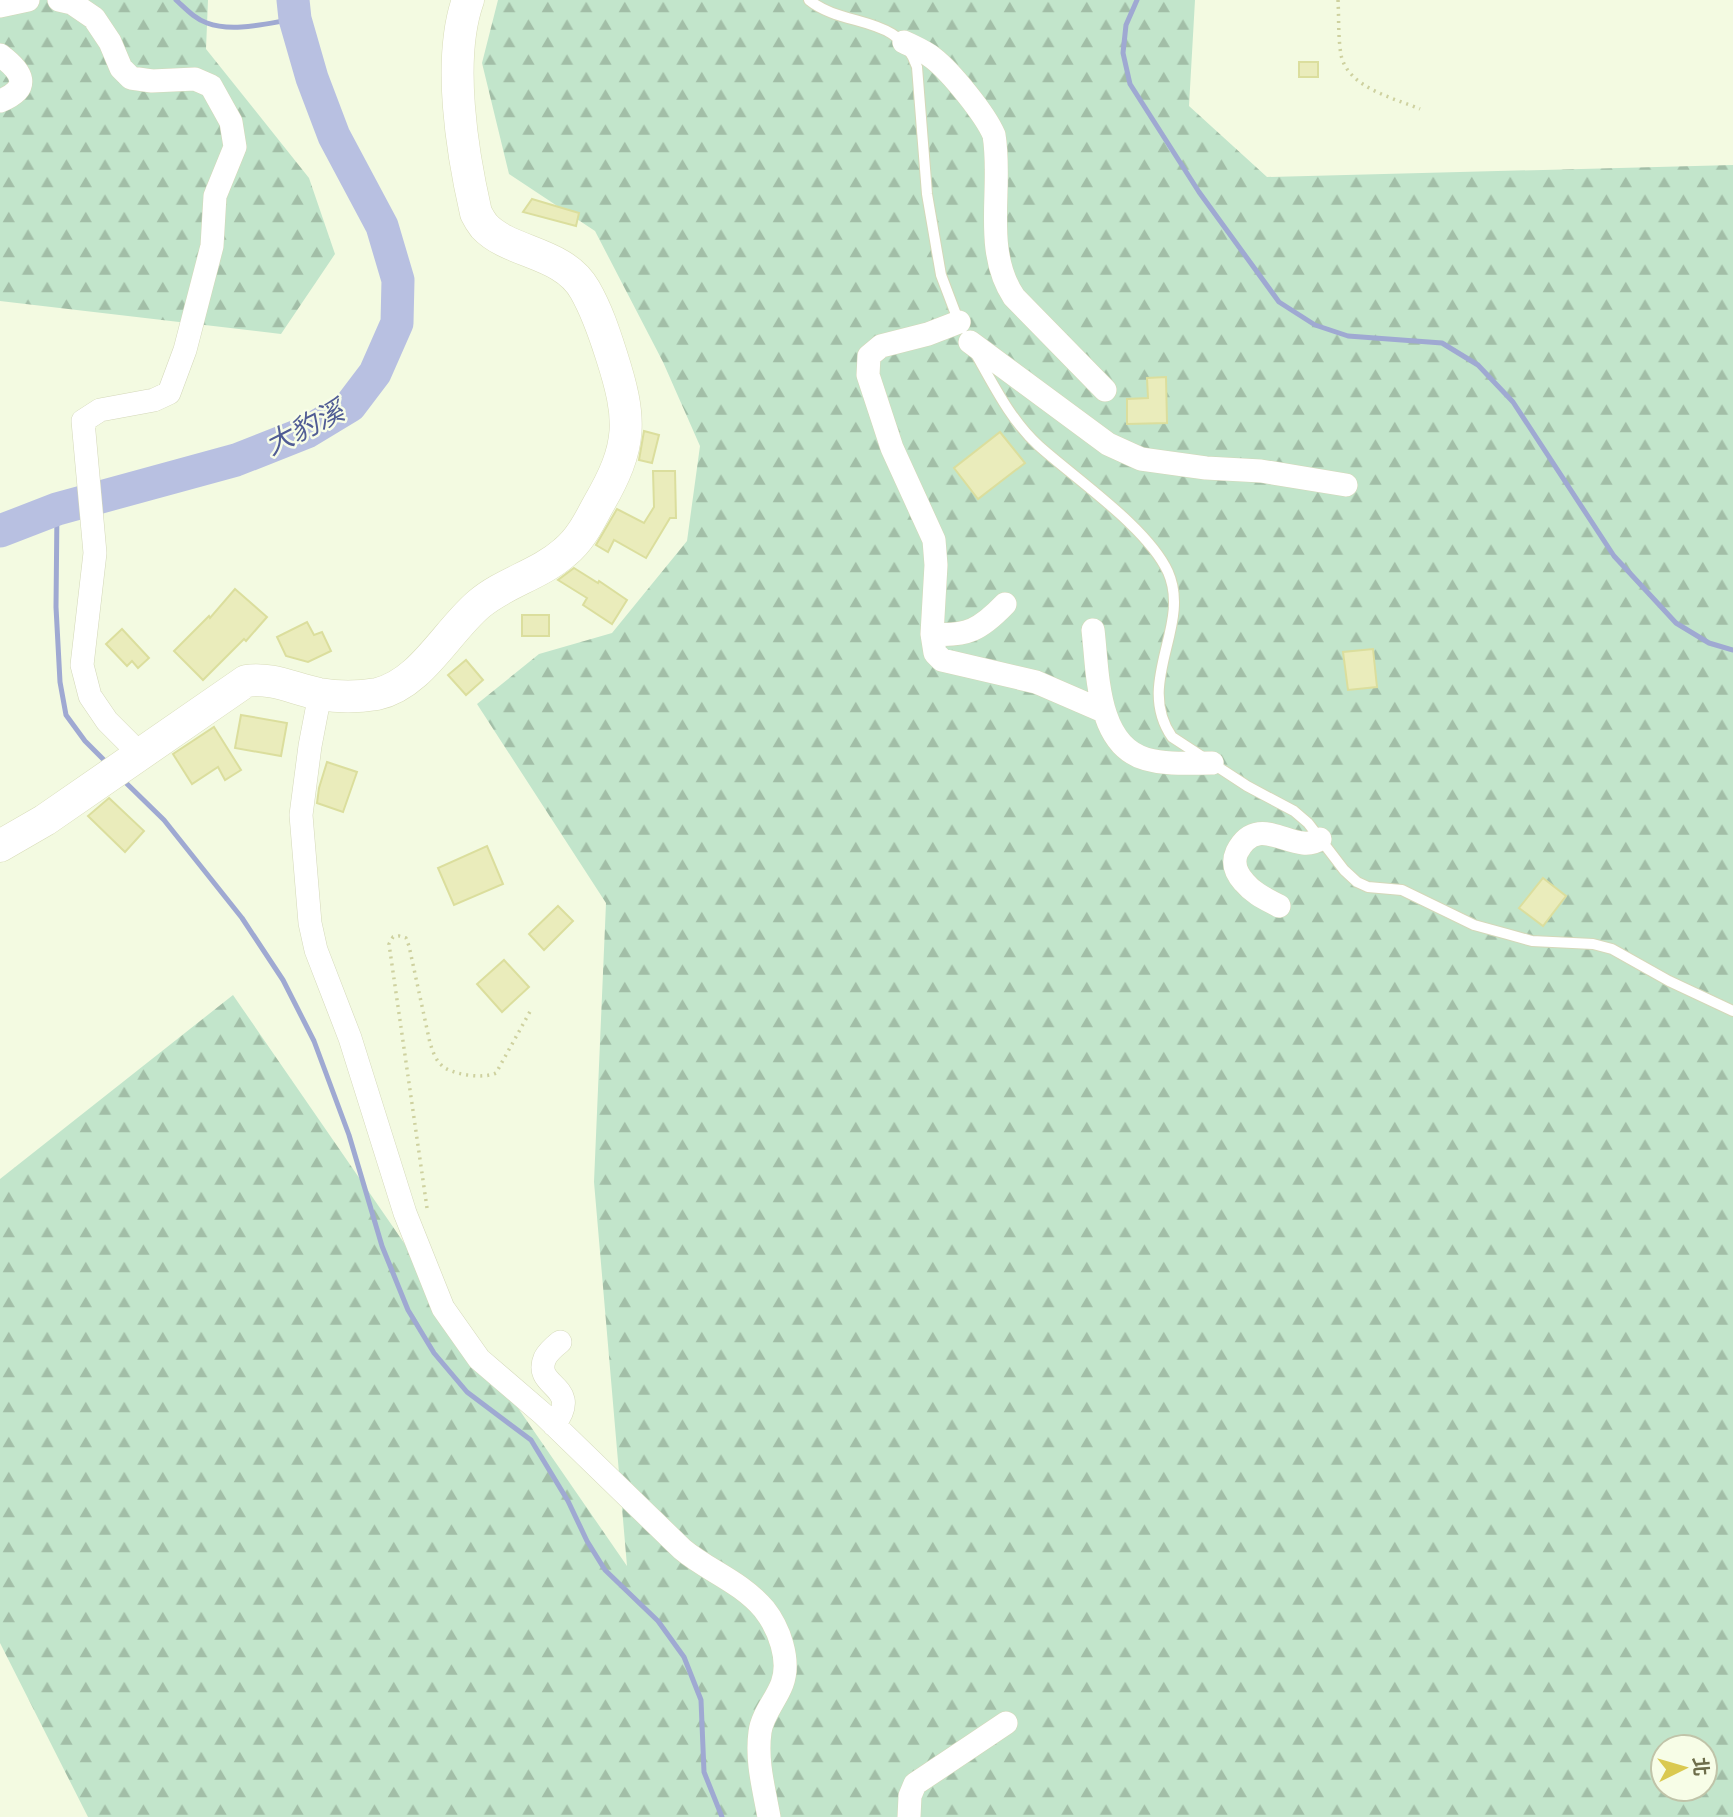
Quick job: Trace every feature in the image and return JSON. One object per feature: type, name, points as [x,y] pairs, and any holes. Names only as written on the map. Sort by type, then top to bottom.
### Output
[{"type":"street","points":[[0,6],[28,0]]},
{"type":"street","points":[[59,0],[72,3],[94,18],[110,42],[121,68],[131,78],[195,79],[211,86],[231,122],[235,147],[215,196],[212,246],[185,350],[169,393],[153,400],[100,410],[83,421],[95,553],[82,665],[90,696],[107,721],[123,766]]},
{"type":"street","points":[[0,846],[45,820],[246,681],[271,681],[320,694],[354,696],[379,693],[398,685],[419,669],[480,603],[551,564],[568,550],[583,532],[613,480],[625,443],[627,417],[620,383],[598,314],[584,287],[568,271],[542,255],[500,238],[484,226],[475,213],[457,88],[459,41],[468,0]]},
{"type":"street","points":[[904,42],[935,59],[990,125],[994,135],[996,238],[1006,285],[1014,297],[1105,390]]},
{"type":"street","points":[[0,55],[15,66],[21,76],[21,85],[14,95],[0,101]]},
{"type":"street","points":[[959,322],[928,334],[881,346],[869,356],[868,365],[868,374],[892,448],[934,540],[936,565],[932,634],[935,653],[942,660],[1036,682],[1103,711]]},
{"type":"street","points":[[970,342],[1108,444],[1140,459],[1206,468],[1261,471],[1346,485]]},
{"type":"street","points":[[932,634],[950,636],[967,633],[991,619],[1005,604]]},
{"type":"street","points":[[1093,630],[1103,711],[1108,725],[1118,738],[1129,750],[1143,758],[1160,762],[1212,763]]},
{"type":"street","points":[[320,694],[301,815],[310,923],[316,950],[350,1038],[405,1213],[443,1308],[479,1359],[554,1426],[682,1549],[695,1560],[736,1583],[764,1609],[778,1632],[785,1660],[782,1683],[760,1729],[759,1745],[769,1817]]},
{"type":"street","points":[[1279,906],[1253,892],[1237,874],[1234,865],[1236,854],[1247,838],[1255,834],[1271,834],[1314,844],[1320,839]]},
{"type":"street","points":[[554,1426],[565,1409],[565,1402],[548,1380],[544,1363],[546,1356],[560,1342]]},
{"type":"street","points":[[909,1817],[910,1796],[915,1784],[1006,1723]]},
{"type":"lane","points":[[809,0],[827,10],[874,24],[904,42],[914,55],[926,194],[941,275],[959,322],[1001,398],[1037,444],[1144,538],[1162,560],[1174,590],[1174,613],[1160,674],[1159,710],[1172,737],[1247,786],[1294,811],[1308,823],[1343,870],[1356,882],[1368,887],[1402,890],[1474,925],[1507,934],[1532,940],[1593,944],[1612,949],[1669,981],[1733,1011]]},
{"type":"path","points":[[1338,0],[1342,57],[1347,69],[1367,87],[1420,109]]},
{"type":"path","points":[[428,1220],[389,944],[393,937],[400,936],[406,938],[410,946],[430,1043],[435,1057],[444,1067],[477,1076],[496,1073],[532,1008]]},
{"type":"green space","points":[[0,0],[208,0],[206,49],[309,178],[335,254],[281,334],[0,301]]},
{"type":"green space","points":[[498,0],[1195,0],[1189,106],[1267,177],[1733,165],[1733,1817],[88,1817],[0,1643],[0,1179],[233,995],[627,1566],[594,1182],[606,903],[477,704],[539,654],[612,633],[687,541],[700,446],[663,362],[595,231],[509,174],[482,63]]},
{"type":"building","points":[[1299,62],[1318,62],[1318,77],[1299,77]]},
{"type":"building","points":[[532,199],[579,213],[576,226],[523,212]]},
{"type":"building","points":[[1166,377],[1167,423],[1127,424],[1127,399],[1148,398],[1147,378]]},
{"type":"building","points":[[644,431],[659,435],[652,463],[639,460]]},
{"type":"building","points":[[1000,432],[1025,463],[978,499],[954,468]]},
{"type":"building","points":[[653,471],[675,471],[676,518],[670,518],[646,558],[614,540],[608,552],[596,545],[617,509],[644,523],[654,507]]},
{"type":"building","points":[[574,568],[627,600],[612,624],[583,605],[587,598],[558,580]]},
{"type":"building","points":[[235,589],[267,617],[246,641],[244,639],[203,680],[174,651],[209,616],[210,618]]},
{"type":"building","points":[[522,615],[549,615],[549,636],[522,636]]},
{"type":"building","points":[[307,622],[314,635],[322,632],[331,651],[308,662],[286,656],[277,637]]},
{"type":"building","points":[[122,629],[149,658],[138,668],[132,661],[127,666],[106,644]]},
{"type":"building","points":[[1373,649],[1377,687],[1348,690],[1343,652]]},
{"type":"building","points":[[466,660],[483,680],[466,695],[448,675]]},
{"type":"building","points":[[241,715],[287,723],[281,756],[235,748]]},
{"type":"building","points":[[214,727],[241,770],[225,780],[218,767],[192,784],[173,754]]},
{"type":"building","points":[[327,762],[357,772],[343,812],[317,803]]},
{"type":"building","points":[[109,798],[144,831],[125,852],[88,816]]},
{"type":"building","points":[[487,846],[503,884],[454,905],[438,868]]},
{"type":"building","points":[[1543,878],[1566,896],[1543,926],[1519,908]]},
{"type":"building","points":[[558,906],[573,921],[544,950],[529,934]]},
{"type":"building","points":[[504,960],[529,987],[502,1012],[477,984]]},
{"type":"waterway","points":[[176,0],[198,19],[217,26],[251,26],[295,19]]},
{"type":"waterway","name":"大豹溪","points":[[0,531],[57,509],[236,460],[307,432],[350,406],[375,373],[397,323],[398,280],[382,226],[334,136],[312,78],[295,19],[293,0]]},
{"type":"waterway","points":[[1137,0],[1126,25],[1123,53],[1130,84],[1199,192],[1279,302],[1315,325],[1348,336],[1442,343],[1478,365],[1513,402],[1614,556],[1676,623],[1709,643],[1733,650]]},
{"type":"waterway","points":[[57,509],[56,607],[60,682],[66,715],[85,741],[107,763]]},
{"type":"waterway","points":[[121,778],[164,820],[242,918],[283,980],[314,1041],[349,1135],[382,1246],[408,1310],[434,1353],[467,1392],[531,1440],[605,1570],[658,1621],[684,1657],[701,1700],[704,1772],[722,1817]]}]
